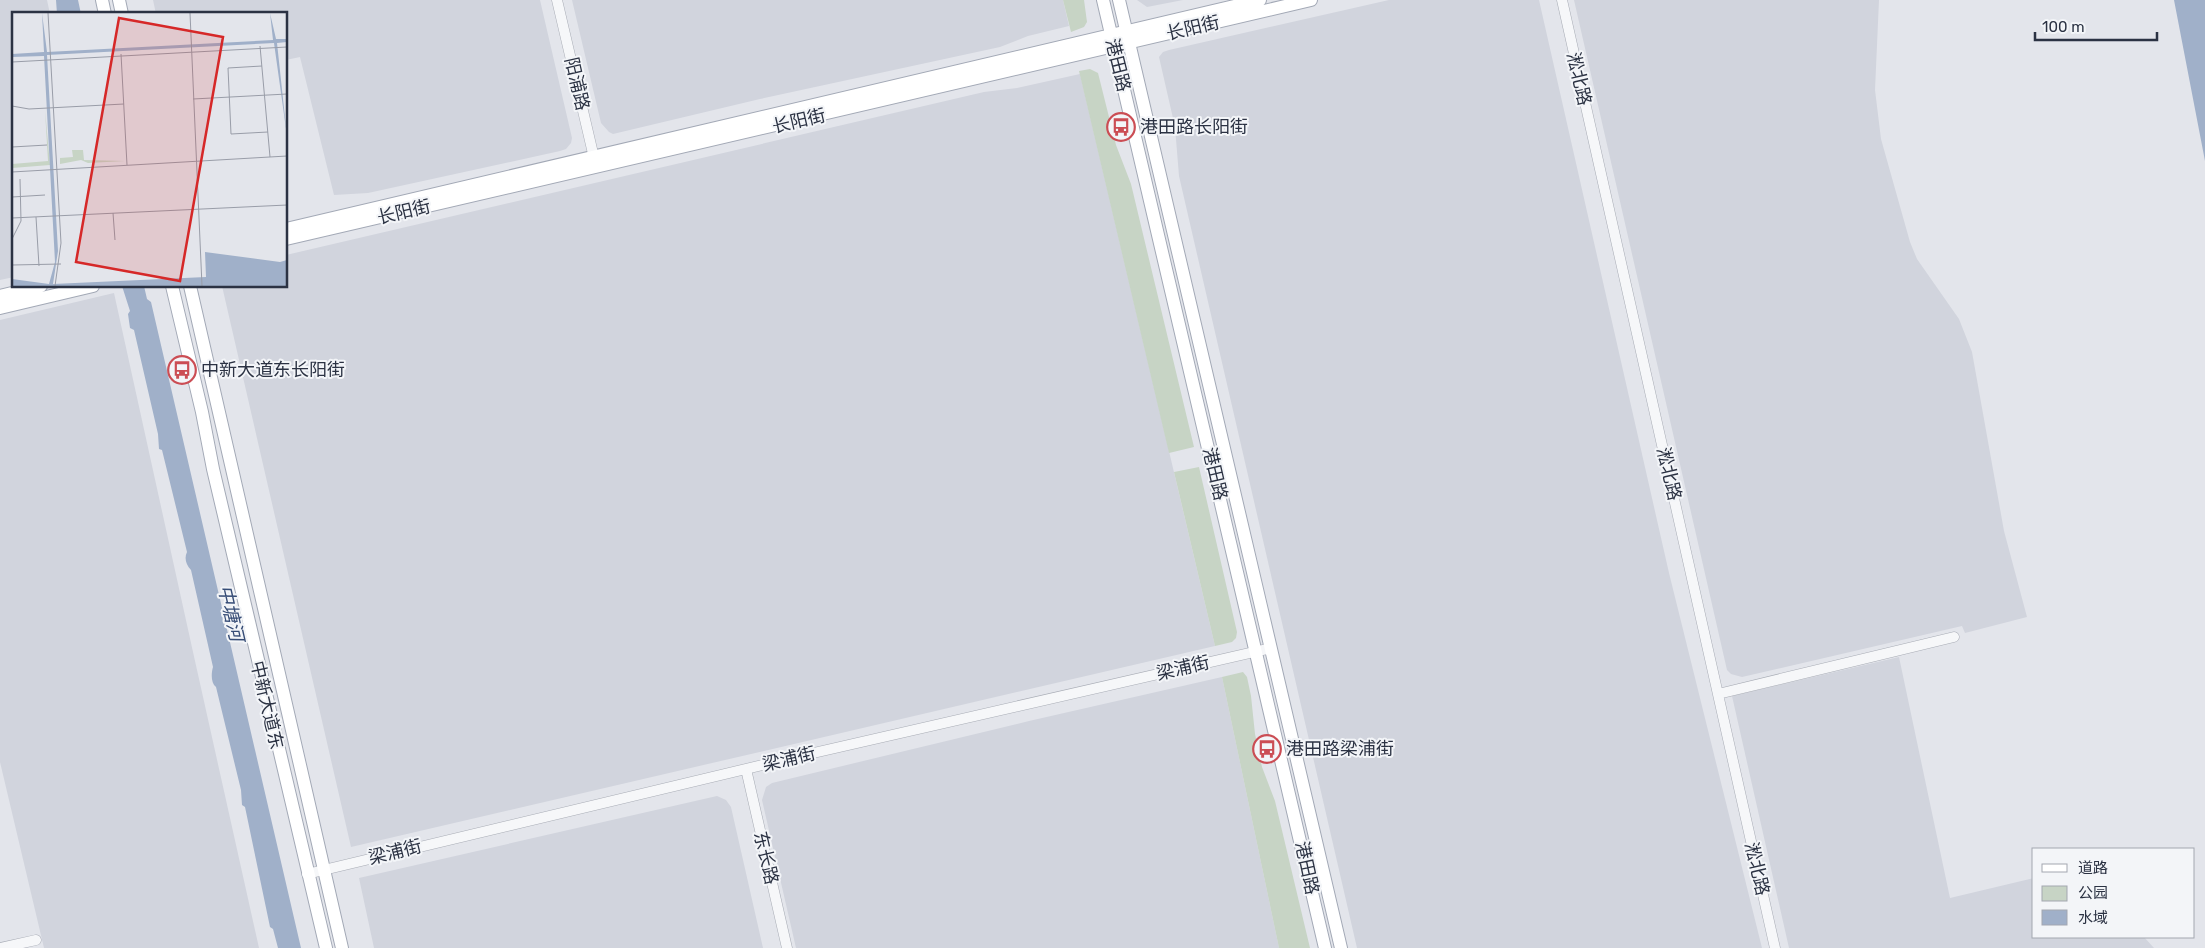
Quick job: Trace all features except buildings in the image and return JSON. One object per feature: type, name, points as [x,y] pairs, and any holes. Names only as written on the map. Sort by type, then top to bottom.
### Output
[{"type":"main road","name":"港田路","points":[[1103,0],[1325,948]]},
{"type":"main road","name":"港田路","points":[[1119,0],[1341,948]]},
{"type":"main road","name":"长阳街","points":[[1128,38],[1260,0]]},
{"type":"main road","name":"长阳街","points":[[288,240],[595,163],[1113,41],[1311,0]]},
{"type":"main road","name":"长阳街","points":[[288,229],[595,163]]},
{"type":"main road","points":[[0,296],[33,288]]},
{"type":"main road","points":[[0,308],[85,288]]},
{"type":"main road","name":"中新大道东","points":[[172,288],[307,874],[326,948]]},
{"type":"main road","name":"中新大道东","points":[[190,288],[342,948]]},
{"type":"street","name":"阳浦路","points":[[556,0],[595,163]]},
{"type":"street","name":"淞北路","points":[[1562,0],[1775,948]]},
{"type":"street","points":[[1718,694],[1954,637]]},
{"type":"street","name":"梁浦街","points":[[307,874],[746,769],[1271,648]]},
{"type":"street","name":"东长路","points":[[746,769],[787,948]]},
{"type":"street","points":[[0,948],[36,940]]},
{"type":"shaded area","points":[[0,0],[47,0],[50,12],[12,12],[12,277],[0,280]]},
{"type":"shaded area","points":[[153,0],[540,0],[572,138],[571,143],[566,149],[560,151],[368,193],[334,195],[300,57],[288,60],[288,12],[156,12]]},
{"type":"shaded area","points":[[572,0],[1063,0],[1069,26],[1028,36],[1000,47],[760,99],[613,134],[601,123]]},
{"type":"shaded area","points":[[1137,0],[1183,0],[1147,7]]},
{"type":"shaded area","points":[[1389,0],[1539,0],[1669,573],[1762,948],[1357,948],[1179,176],[1175,127],[1159,57],[1163,52],[1169,50]]},
{"type":"shaded area","points":[[1574,0],[1879,0],[1875,90],[1881,139],[1910,242],[1917,259],[1959,319],[1972,352],[2004,531],[2027,617],[1965,633],[1962,626],[1742,677],[1731,674],[1727,670]]},
{"type":"shaded area","points":[[1080,74],[1215,646],[351,847],[222,288],[288,288],[288,255],[984,92],[1017,88]]},
{"type":"shaded area","points":[[114,293],[259,948],[44,948],[0,762],[0,320]]},
{"type":"shaded area","points":[[1899,657],[1950,898],[2032,878],[2032,938],[2145,938],[2154,948],[1789,948],[1732,696]]},
{"type":"shaded area","points":[[1222,677],[1279,948],[796,948],[762,800],[766,787],[772,783]]},
{"type":"shaded area","points":[[717,796],[726,800],[731,807],[763,948],[374,948],[359,878]]},
{"type":"green space","points":[[1063,0],[1084,0],[1087,22],[1084,27],[1071,32]]},
{"type":"green space","points":[[1090,69],[1098,73],[1116,145],[1131,184],[1194,447],[1169,453],[1079,71]]},
{"type":"green space","points":[[1199,467],[1237,632],[1236,638],[1232,642],[1215,646],[1174,472]]},
{"type":"green space","points":[[1243,672],[1247,677],[1251,696],[1255,734],[1262,767],[1275,801],[1310,948],[1279,948],[1222,677]]},
{"type":"water","points":[[56,0],[78,0],[81,12],[57,12]]},
{"type":"water","points":[[2174,0],[2205,0],[2205,161]]},
{"type":"water","points":[[123,288],[144,288],[147,299],[151,302],[301,948],[278,948],[273,929],[270,927],[245,807],[242,805],[241,790],[216,687],[212,681],[213,667],[191,570],[186,561],[187,552],[162,450],[159,449],[158,434],[134,330],[130,328],[128,314],[130,311]]},
{"type":"place","name":"港田路长阳街","points":[[1121,127]]},
{"type":"place","name":"中新大道东长阳街","points":[[182,370]]},
{"type":"place","name":"港田路梁浦街","points":[[1267,749]]},
{"type":"water label","name":"中塘河","points":[[231,613]]}]
